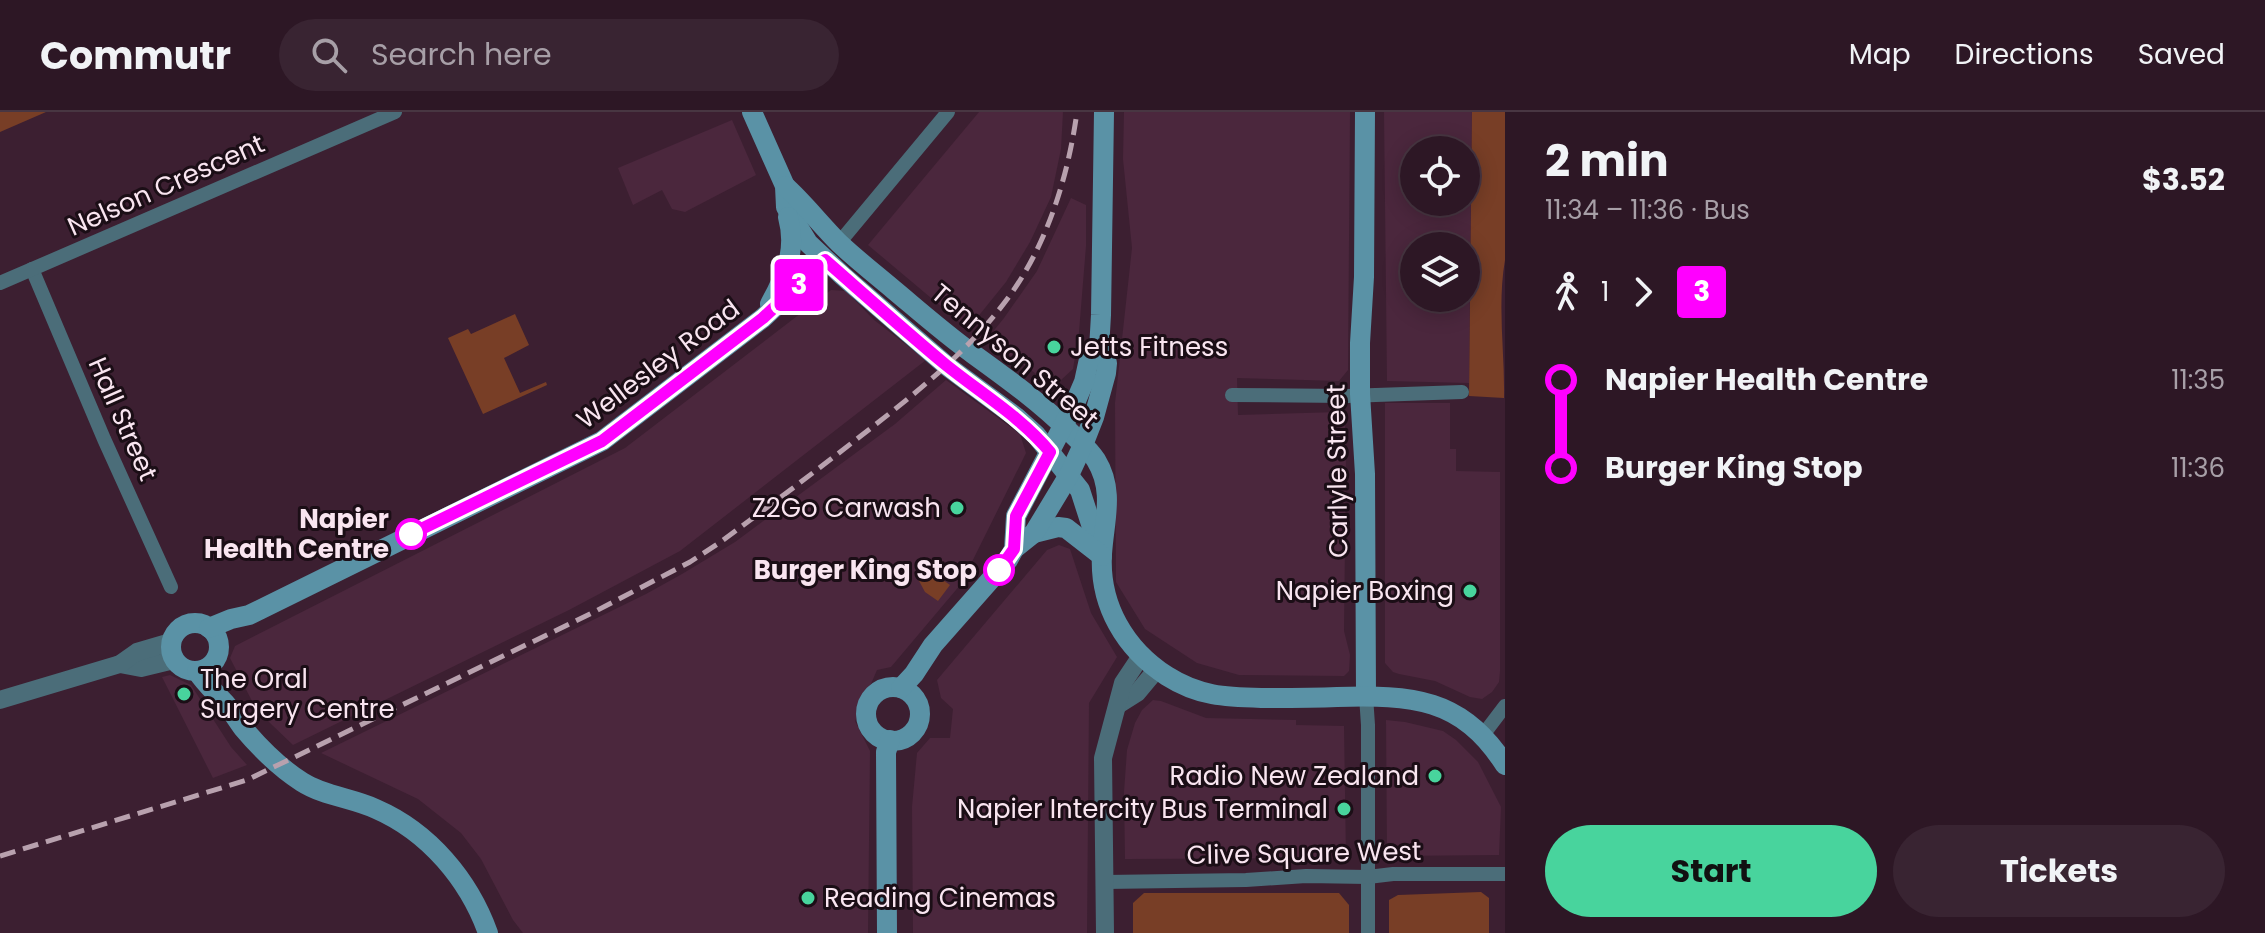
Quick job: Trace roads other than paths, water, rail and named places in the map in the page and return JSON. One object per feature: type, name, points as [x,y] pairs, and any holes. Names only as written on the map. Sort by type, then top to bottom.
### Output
[{"type":"main road","points":[[752,112],[785,186],[793,248],[783,280],[763,318]]},
{"type":"main road","points":[[1014,549],[1016,516],[1064,426],[1084,382],[1089,359],[1099,349],[1104,112]]},
{"type":"main road","name":"Carlyle Street","points":[[1365,112],[1360,394],[1365,474],[1366,696]]},
{"type":"main road","name":"Tennyson Street","points":[[785,186],[839,243],[965,348],[1038,402],[1096,460],[1109,503],[1102,556]]},
{"type":"main road","name":"Tennyson Street","points":[[786,207],[808,243],[825,260],[947,366],[1016,417],[1036,435],[1069,475],[1080,490],[1102,556],[1106,596],[1111,610],[1123,634],[1149,663],[1182,685],[1216,696],[1407,697],[1435,705],[1451,712],[1483,735],[1505,765]]},
{"type":"main road","name":"Wellesley Road","points":[[210,651],[249,615],[602,441],[763,318],[825,260]]},
{"type":"main road","name":"Tennyson Street","points":[[882,310],[897,292]]},
{"type":"main road","points":[[901,688],[1014,549],[1034,533],[1069,475],[1094,417],[1106,373],[1107,363],[1099,349]]},
{"type":"main road","points":[[1034,533],[1066,528],[1102,556]]},
{"type":"main road","points":[[210,651],[180,667],[173,651],[174,634],[186,624],[202,624],[226,704],[255,742],[302,782],[378,810],[396,819],[426,842],[465,885],[488,933]]},
{"type":"main road","points":[[901,688],[917,702],[917,724],[911,733],[901,739],[890,740],[879,737],[870,729],[866,707],[879,690],[901,688]]},
{"type":"main road","points":[[887,933],[886,752],[890,740]]},
{"type":"street","name":"Nelson Crescent","points":[[0,283],[395,112]]},
{"type":"street","name":"Wellesley Road","points":[[825,260],[948,112]]},
{"type":"street","name":"Hall Street","points":[[32,269],[171,587]]},
{"type":"street","points":[[1232,395],[1266,397],[1462,392]]},
{"type":"street","points":[[0,700],[120,664],[137,652],[173,651]]},
{"type":"street","points":[[1105,933],[1102,764],[1123,683],[1149,663]]},
{"type":"street","name":"Carlyle Street","points":[[1366,696],[1368,933]]},
{"type":"street","points":[[1483,735],[1505,706]]},
{"type":"street","name":"Clive Square West","points":[[1105,882],[1505,874]]},
{"type":"railway","points":[[0,856],[247,780],[592,613],[690,562],[722,541],[902,404],[958,354],[992,318],[1022,277],[1045,233],[1068,161],[1077,112]]},
{"type":"place","name":"Jetts Fitness","points":[[1054,347]]},
{"type":"place","name":"Z2Go Carwash","points":[[957,508]]},
{"type":"place","name":"Napier Health Centre","points":[[411,534]]},
{"type":"place","name":"Burger King Stop","points":[[999,570]]},
{"type":"place","name":"Napier Boxing","points":[[1470,591]]},
{"type":"place","name":"The Oral Surgery Centre","points":[[184,694]]},
{"type":"place","name":"Radio New Zealand","points":[[1435,776]]},
{"type":"place","name":"Napier Intercity Bus Terminal","points":[[1344,809]]},
{"type":"place","name":"Reading Cinemas","points":[[808,898]]}]
